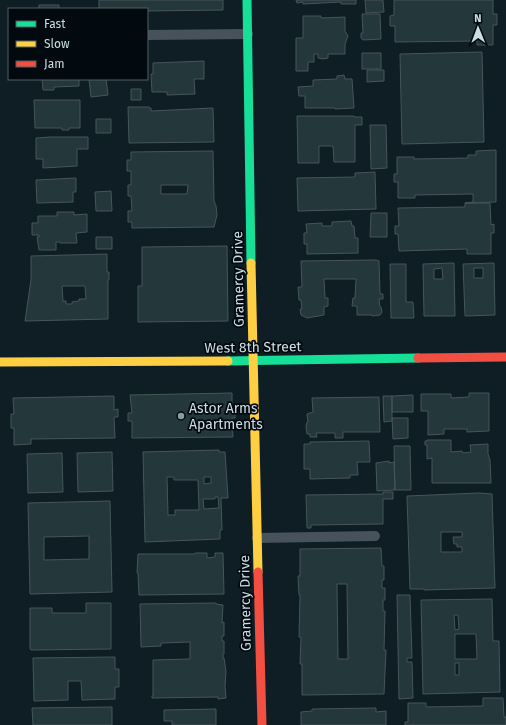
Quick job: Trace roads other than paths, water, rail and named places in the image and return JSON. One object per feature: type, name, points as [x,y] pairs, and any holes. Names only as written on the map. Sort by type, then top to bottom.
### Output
[{"type":"street","name":"Gramercy Drive","points":[[247,0],[253,361],[262,725]]},
{"type":"street","name":"West 8th Street","points":[[0,362],[253,361],[506,357]]},
{"type":"lane","points":[[148,35],[248,34]]},
{"type":"lane","points":[[258,538],[375,536]]},
{"type":"place","name":"Astor Arms Apartments","points":[[181,416]]}]
